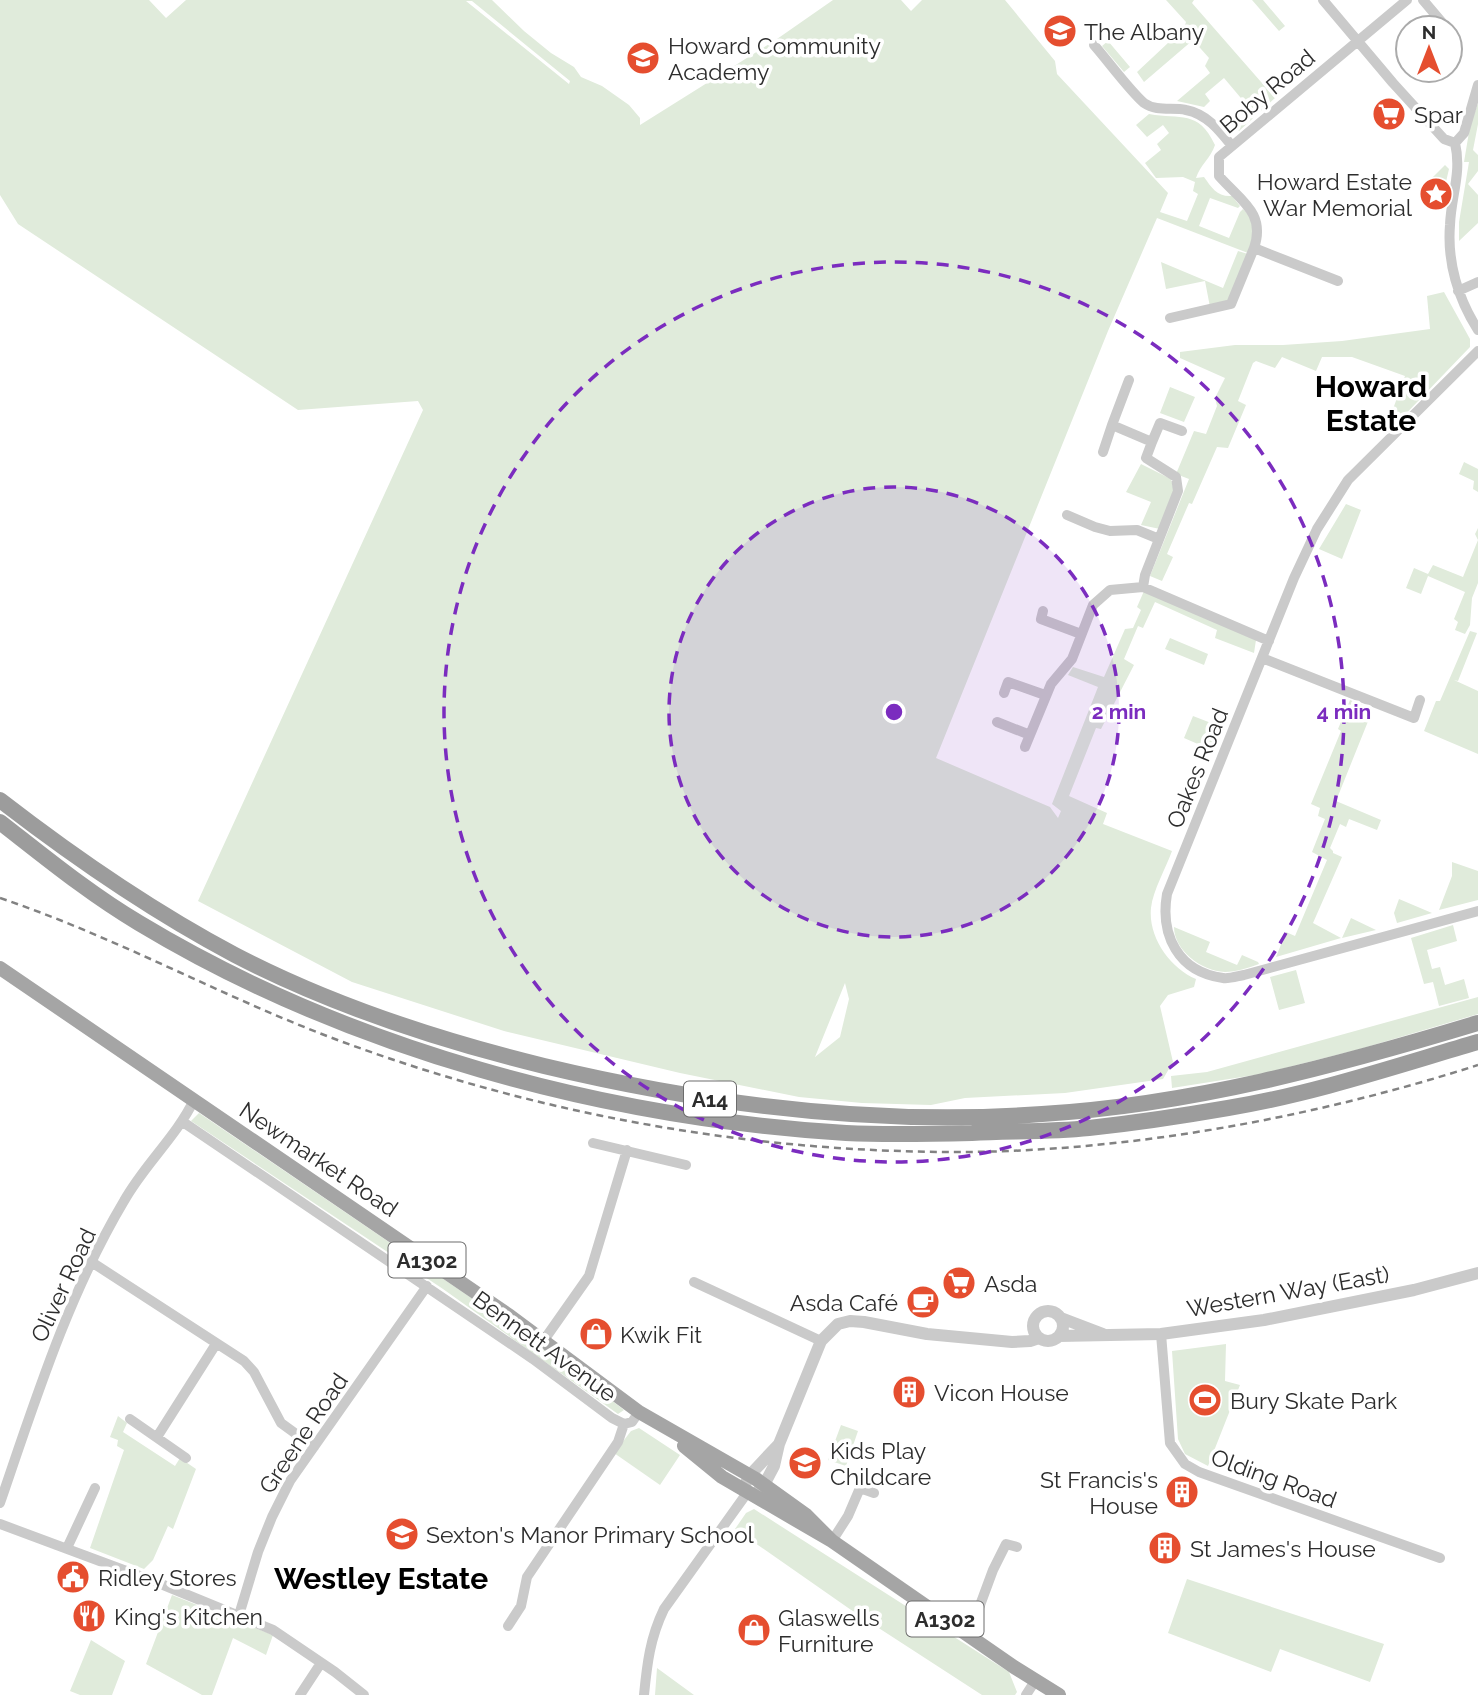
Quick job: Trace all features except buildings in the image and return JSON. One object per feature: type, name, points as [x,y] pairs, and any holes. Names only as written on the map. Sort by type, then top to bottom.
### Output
[{"type":"highway","name":"A14","points":[[0,800],[69,852],[172,919],[239,957],[324,996],[410,1029],[503,1055],[598,1079],[707,1099],[849,1115],[944,1118],[1043,1114],[1194,1096],[1328,1067],[1478,1023]]},
{"type":"highway","name":"A14","points":[[0,822],[142,925],[243,979],[322,1014],[390,1040],[498,1074],[604,1099],[692,1115],[846,1133],[912,1134],[1086,1128],[1232,1108],[1340,1082],[1478,1042]]},
{"type":"main road","name":"Newmarket Road","points":[[0,968],[544,1340],[639,1412],[764,1485],[806,1515],[832,1541]]},
{"type":"main road","name":"Newmarket Road","points":[[656,1423],[722,1477],[832,1541],[1059,1695]]},
{"type":"street","points":[[1323,0],[1444,139],[1455,143]]},
{"type":"street","name":"Boby Road","points":[[1170,318],[1231,304],[1254,248],[1259,228],[1256,217],[1219,176],[1219,157],[1407,0]]},
{"type":"street","points":[[1423,0],[1435,14]]},
{"type":"street","points":[[1094,45],[1145,103],[1157,108],[1187,110],[1198,114],[1212,122],[1233,146]]},
{"type":"street","points":[[1455,143],[1464,133],[1478,85]]},
{"type":"street","points":[[1455,143],[1460,162],[1450,235],[1452,266],[1458,291],[1478,330]]},
{"type":"street","points":[[1254,248],[1338,281]]},
{"type":"street","points":[[1458,291],[1478,282]]},
{"type":"street","name":"Oakes Road","points":[[1478,351],[1348,480],[1317,529],[1167,894],[1165,926],[1171,944],[1182,958],[1197,969],[1224,979],[1478,911]]},
{"type":"street","points":[[1102,452],[1129,380]]},
{"type":"street","points":[[1143,587],[1145,575],[1178,491],[1176,477],[1146,458],[1160,423],[1182,431]]},
{"type":"street","points":[[1112,425],[1152,442]]},
{"type":"street","points":[[1067,515],[1110,531],[1137,530],[1159,539]]},
{"type":"street","points":[[1025,747],[1045,695],[1072,659],[1093,605],[1103,594],[1119,588],[1143,587],[1269,641]]},
{"type":"street","points":[[1043,611],[1041,618],[1081,635]]},
{"type":"street","points":[[1262,658],[1414,718],[1420,701]]},
{"type":"street","points":[[1004,693],[1008,682],[1045,695]]},
{"type":"street","points":[[997,722],[1030,735]]},
{"type":"street","name":"Oliver Road","points":[[0,1503],[50,1359],[93,1263],[124,1199],[183,1122],[194,1100]]},
{"type":"street","name":"Bennett Avenue","points":[[183,1122],[533,1359],[612,1418],[624,1424],[632,1422],[639,1412]]},
{"type":"street","points":[[593,1143],[686,1165]]},
{"type":"street","points":[[544,1340],[589,1276],[627,1150]]},
{"type":"street","points":[[93,1263],[244,1361],[254,1372],[281,1423],[314,1447]]},
{"type":"street","name":"Western Way (East)","points":[[1059,1336],[1161,1334],[1264,1320],[1414,1290],[1478,1273]]},
{"type":"street","points":[[694,1282],[821,1340]]},
{"type":"street","name":"Greene Road","points":[[239,1615],[258,1552],[290,1481],[427,1286]]},
{"type":"street","points":[[747,1493],[759,1491],[764,1485],[774,1466],[779,1444],[821,1340],[838,1324],[850,1321],[927,1334],[1030,1341],[1036,1332],[1036,1317],[1045,1311],[1055,1312],[1061,1318],[1063,1328],[1059,1336],[1050,1341],[1036,1332]]},
{"type":"street","name":"Western Way (East)","points":[[1061,1318],[1104,1334]]},
{"type":"street","name":"Olding Road","points":[[1161,1334],[1170,1443],[1185,1464],[1199,1472],[1440,1558]]},
{"type":"street","points":[[157,1437],[216,1343]]},
{"type":"street","points":[[130,1419],[186,1458]]},
{"type":"street","points":[[508,1626],[522,1606],[527,1577],[618,1442],[624,1424]]},
{"type":"street","points":[[644,1695],[648,1657],[655,1628],[664,1609],[747,1493],[746,1483],[749,1476],[779,1444]]},
{"type":"street","points":[[67,1548],[95,1488]]},
{"type":"street","points":[[832,1541],[848,1516],[860,1488],[874,1493]]},
{"type":"street","points":[[0,1524],[273,1630],[364,1695]]},
{"type":"street","points":[[969,1635],[993,1570],[1006,1544],[1017,1547]]},
{"type":"street","points":[[300,1695],[321,1663]]},
{"type":"street","points":[[1027,1695],[1035,1681]]},
{"type":"green space","points":[[0,0],[149,0],[166,18],[186,0],[492,0],[524,31],[574,67],[581,77],[602,86],[629,105],[640,118],[640,125],[777,39],[833,0],[901,0],[911,11],[922,0],[1005,0],[1055,61],[1057,74],[1168,193],[1160,212],[1187,221],[1198,194],[1193,191],[1195,182],[1183,177],[1156,178],[1145,163],[1161,150],[1157,144],[1169,133],[1163,125],[1147,137],[1136,125],[1149,114],[1188,118],[1202,126],[1215,145],[1196,178],[1204,177],[1215,191],[1232,196],[1240,206],[1238,208],[1210,198],[1199,226],[1229,238],[1243,209],[1254,225],[1248,253],[1157,218],[1108,331],[936,758],[1050,807],[1058,818],[1061,811],[1052,804],[1098,687],[1068,675],[1073,667],[1104,677],[1125,629],[1133,628],[1141,610],[1137,607],[1144,591],[1256,640],[1254,653],[1215,638],[1217,630],[1155,602],[1143,628],[1138,626],[1124,659],[1134,665],[1101,729],[1096,728],[1069,796],[1107,813],[1103,824],[1172,851],[1154,894],[1151,908],[1153,930],[1170,959],[1186,974],[1196,979],[1194,987],[1168,995],[1160,1006],[1173,1062],[1163,1079],[1065,1093],[965,1098],[931,1105],[862,1103],[799,1097],[680,1073],[504,1031],[352,982],[198,901],[423,410],[418,401],[298,410],[18,224],[0,195]],"holes":[[[466,1],[472,1],[570,81],[569,84]],[[845,983],[849,999],[840,1037],[815,1057]]]},
{"type":"green space","points":[[1166,0],[1194,0],[1192,3],[1275,98],[1239,131],[1228,130],[1251,110],[1224,78],[1205,94],[1210,101],[1204,107],[1177,101],[1210,73],[1205,66],[1209,58],[1193,40],[1144,82],[1137,72],[1184,28],[1186,22]]},
{"type":"green space","points":[[1252,0],[1263,0],[1285,26],[1279,31]]},
{"type":"green space","points":[[1108,41],[1130,67],[1124,72],[1102,46]]},
{"type":"green space","points":[[1478,103],[1478,124],[1473,150],[1478,155],[1478,171],[1468,184],[1478,195],[1478,223],[1459,241],[1459,222],[1469,162],[1464,162],[1470,126]]},
{"type":"green space","points":[[1445,165],[1449,169],[1445,186],[1429,181]]},
{"type":"green space","points":[[1238,251],[1248,254],[1231,299],[1210,307],[1205,281],[1166,289],[1161,262],[1223,288]]},
{"type":"green space","points":[[1444,292],[1470,339],[1470,347],[1397,423],[1389,420],[1405,376],[1352,357],[1322,357],[1316,371],[1282,357],[1275,368],[1256,361],[1253,363],[1238,401],[1246,405],[1228,448],[1217,447],[1192,504],[1189,503],[1167,554],[1173,557],[1162,581],[1150,576],[1189,479],[1176,474],[1194,431],[1206,434],[1217,406],[1215,398],[1225,378],[1180,358],[1180,352],[1235,345],[1342,341],[1430,329],[1427,296]]},
{"type":"green space","points":[[1170,387],[1195,397],[1184,422],[1160,413]]},
{"type":"green space","points":[[1464,462],[1478,469],[1478,492],[1473,489],[1474,481],[1459,474]]},
{"type":"green space","points":[[1141,464],[1171,479],[1174,491],[1160,529],[1141,525],[1151,502],[1126,492]]},
{"type":"green space","points":[[1346,504],[1361,510],[1342,559],[1319,549]]},
{"type":"green space","points":[[1478,540],[1478,583],[1472,598],[1470,625],[1465,634],[1455,630],[1458,622],[1454,619],[1465,592],[1428,576],[1421,594],[1406,588],[1414,568],[1428,574],[1433,565],[1463,577]]},
{"type":"green space","points":[[1470,631],[1477,633],[1458,681],[1454,680],[1478,691],[1478,754],[1424,731]]},
{"type":"green space","points":[[1170,638],[1208,654],[1204,665],[1165,649]]},
{"type":"green space","points":[[1350,700],[1373,709],[1336,801],[1381,820],[1377,830],[1349,819],[1346,827],[1340,824],[1330,848],[1333,853],[1342,857],[1313,923],[1341,938],[1276,957],[1286,932],[1295,936],[1327,860],[1312,852],[1325,819],[1318,816],[1320,808],[1311,804],[1341,731],[1338,729]]},
{"type":"green space","points":[[1193,716],[1224,728],[1214,751],[1184,738]]},
{"type":"green space","points":[[1452,862],[1478,871],[1478,900],[1439,910],[1452,876]]},
{"type":"green space","points":[[1399,899],[1432,913],[1397,923],[1394,913]]},
{"type":"green space","points":[[1351,918],[1376,930],[1342,938]]},
{"type":"green space","points":[[1453,925],[1457,941],[1427,950],[1432,969],[1440,967],[1445,985],[1464,979],[1469,998],[1439,1006],[1433,982],[1424,984],[1411,938]]},
{"type":"green space","points":[[1174,927],[1210,942],[1206,952],[1237,965],[1242,955],[1259,964],[1229,972],[1207,968],[1184,951],[1175,935]]},
{"type":"green space","points":[[1296,970],[1305,1003],[1279,1010],[1270,977]]},
{"type":"green space","points":[[1478,997],[1478,1014],[1360,1049],[1261,1074],[1172,1088],[1171,1076],[1207,1072]]},
{"type":"green space","points":[[199,1113],[542,1346],[624,1410],[618,1414],[443,1289],[191,1121]]},
{"type":"green space","name":"Bury Skate Park","points":[[1226,1344],[1225,1381],[1240,1385],[1208,1466],[1185,1454],[1178,1439],[1172,1351]]},
{"type":"green space","points":[[118,1416],[127,1423],[123,1432],[175,1466],[180,1458],[196,1469],[173,1529],[168,1526],[153,1560],[144,1569],[90,1548],[124,1450],[117,1446],[118,1440],[110,1437]]},
{"type":"green space","points":[[841,1425],[858,1431],[846,1466],[828,1460]]},
{"type":"green space","points":[[639,1428],[680,1455],[660,1485],[614,1453],[631,1431]]},
{"type":"green space","points":[[754,1509],[1009,1672],[1017,1692],[1015,1695],[982,1695],[854,1612],[735,1529],[746,1513]]},
{"type":"green space","points":[[1187,1579],[1384,1644],[1370,1682],[1280,1649],[1271,1672],[1168,1633]]},
{"type":"green space","points":[[172,1595],[273,1635],[266,1655],[233,1638],[212,1695],[202,1695],[146,1664]]},
{"type":"green space","points":[[91,1640],[125,1661],[112,1695],[80,1695],[70,1691]]},
{"type":"green space","points":[[657,1668],[694,1695],[655,1695]]},
{"type":"railway","points":[[0,898],[90,932],[309,1029],[426,1070],[572,1110],[722,1136],[798,1145],[873,1150],[1015,1151],[1149,1139],[1284,1116],[1415,1084],[1478,1065]]},
{"type":"place","name":"The Albany","points":[[1060,31]]},
{"type":"place","name":"Howard Community Academy","points":[[643,58]]},
{"type":"place","name":"Spar","points":[[1389,114]]},
{"type":"place","name":"Howard Estate War Memorial","points":[[1436,194]]},
{"type":"place","name":"Asda","points":[[959,1283]]},
{"type":"place","name":"Asda Café","points":[[923,1302]]},
{"type":"place","name":"Kwik Fit","points":[[596,1334]]},
{"type":"place","name":"Vicon House","points":[[909,1392]]},
{"type":"place","name":"Bury Skate Park","points":[[1205,1400]]},
{"type":"place","name":"Kids Play Childcare","points":[[805,1463]]},
{"type":"place","name":"St Francis's House","points":[[1182,1492]]},
{"type":"place","name":"Sexton's Manor Primary School","points":[[402,1534]]},
{"type":"place","name":"St James's House","points":[[1165,1548]]},
{"type":"place","name":"Ridley Stores","points":[[73,1577]]},
{"type":"place","name":"King's Kitchen","points":[[89,1616]]},
{"type":"place","name":"Glaswells Furniture","points":[[754,1630]]},
{"type":"district","name":"Howard Estate","points":[[1371,403]]},
{"type":"district","name":"Westley Estate","points":[[381,1578]]}]
